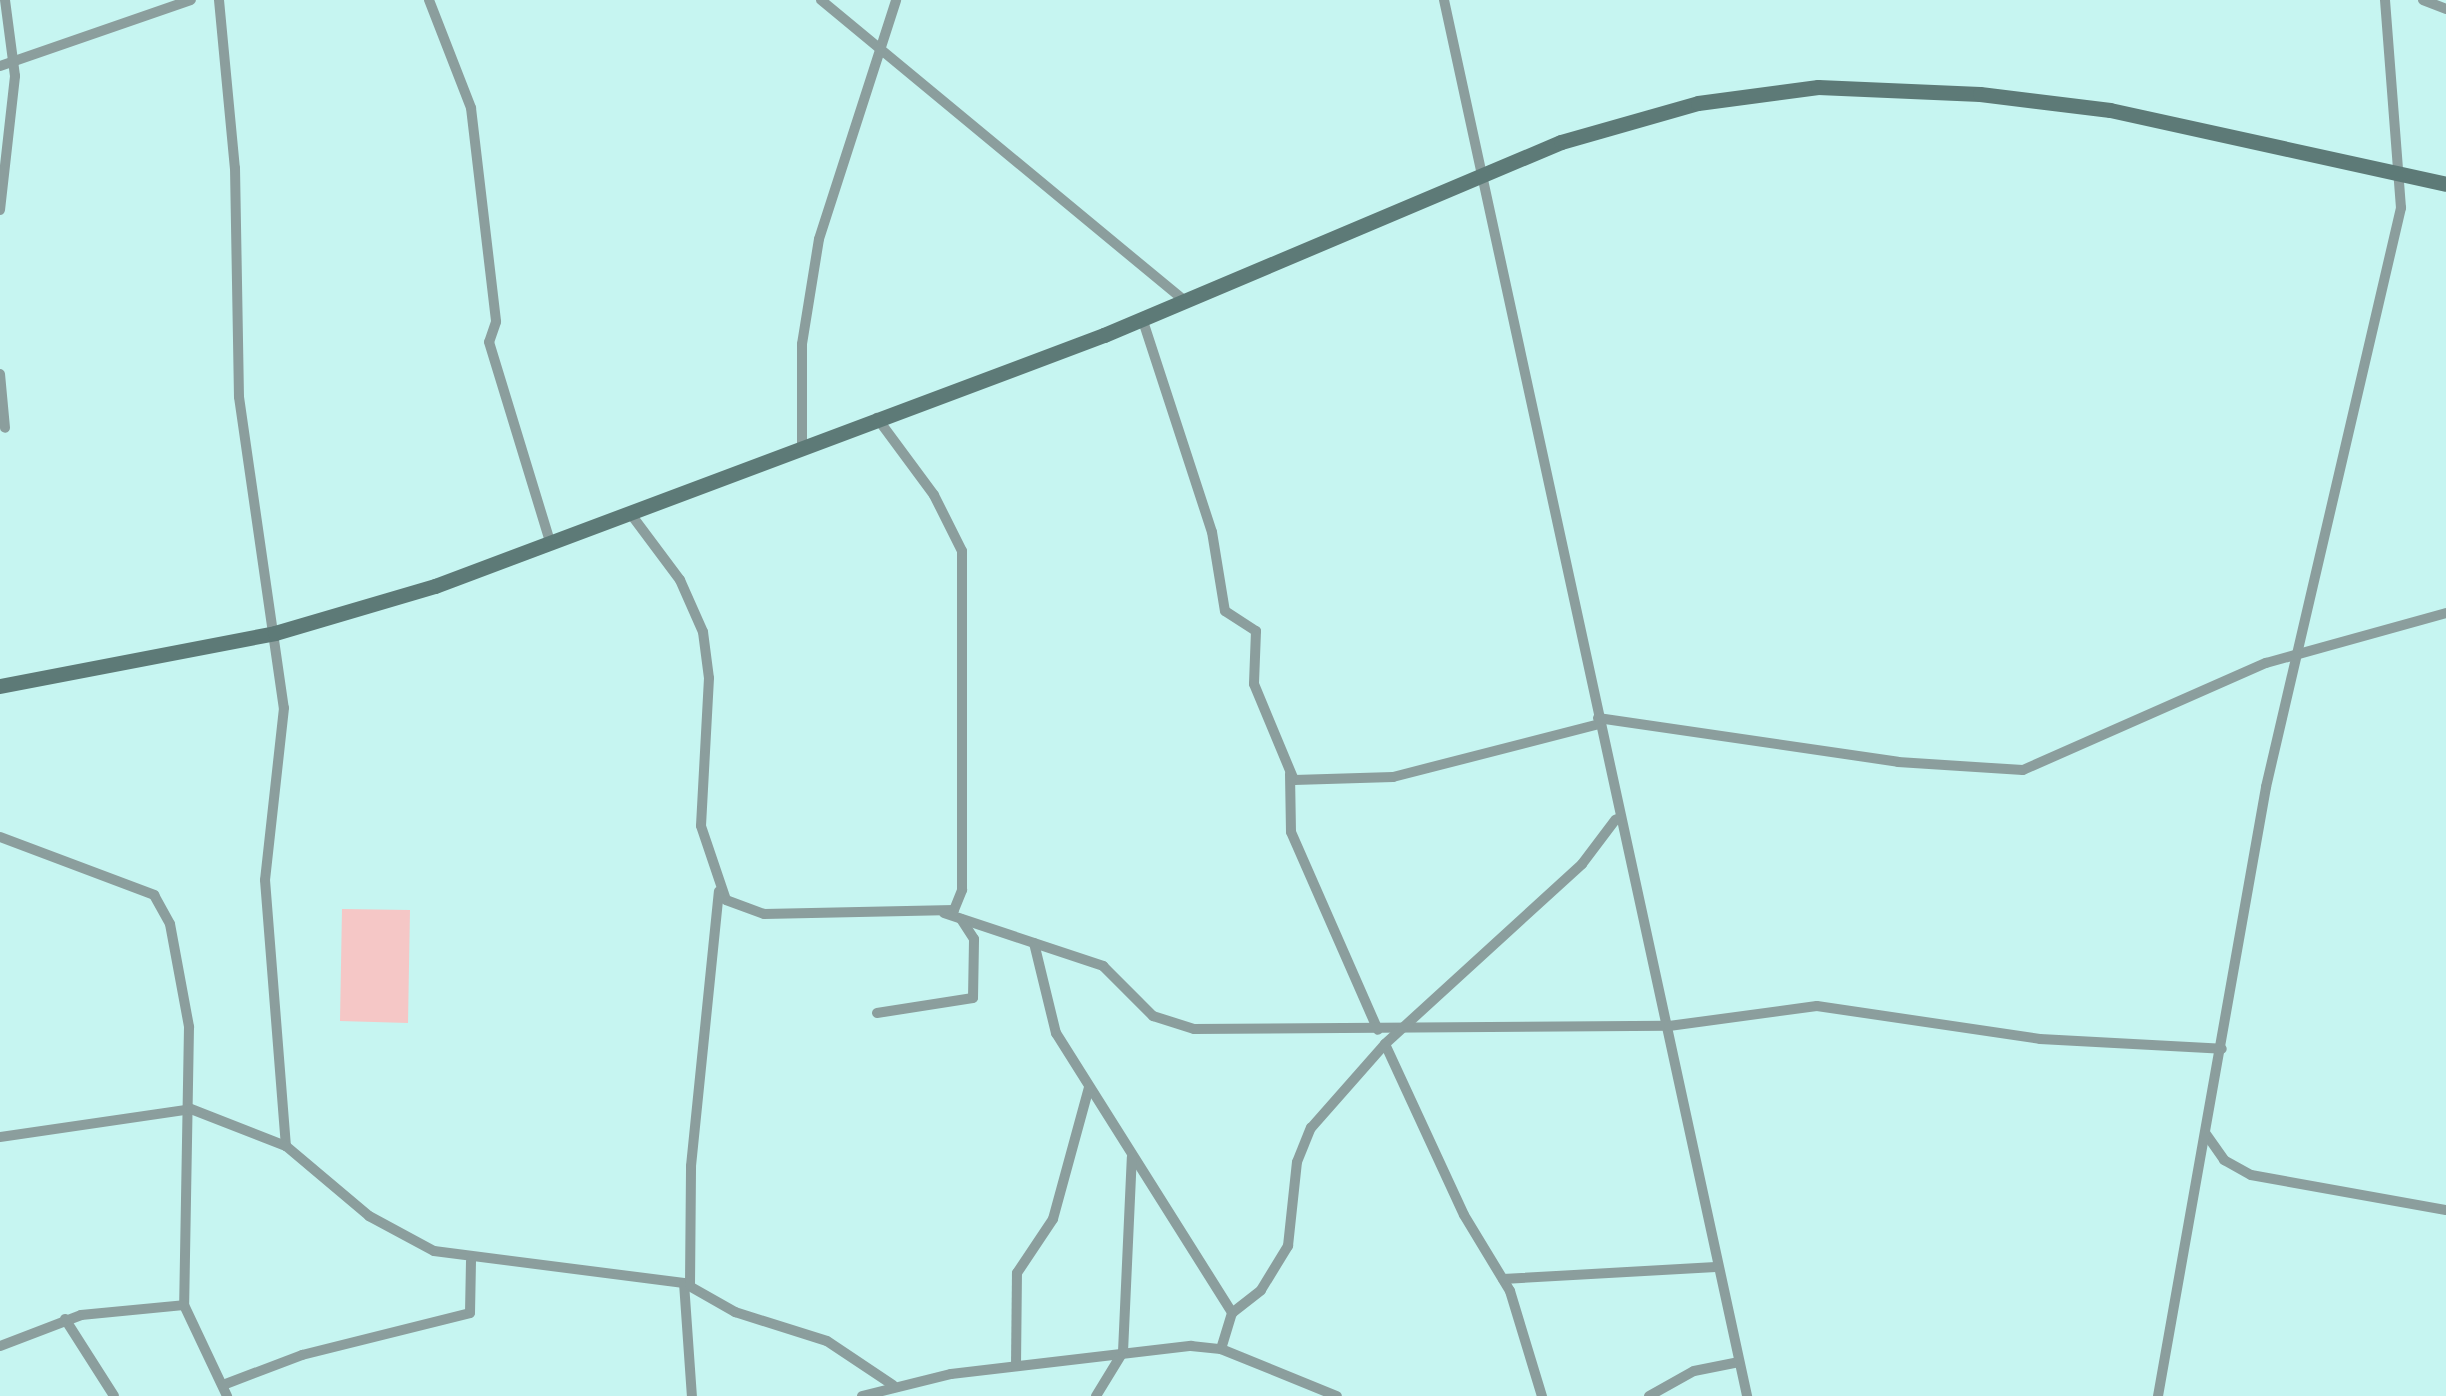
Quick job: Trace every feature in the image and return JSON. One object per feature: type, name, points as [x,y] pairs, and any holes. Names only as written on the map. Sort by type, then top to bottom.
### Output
[{"type":"street","points":[[0,210],[4,0]]},
{"type":"street","points":[[6,64],[191,0]]},
{"type":"street","points":[[218,0],[235,168],[238,381],[261,583],[275,633],[284,708],[265,880],[286,1146]]},
{"type":"street","points":[[429,0],[471,108],[496,322],[489,342],[551,545]]},
{"type":"street","points":[[821,0],[1184,299]]},
{"type":"street","points":[[802,444],[802,344],[819,239],[896,0]]},
{"type":"street","points":[[1444,0],[1487,173],[1616,819],[1669,1026],[1716,1267],[1748,1396]]},
{"type":"street","points":[[2158,1396],[2294,654],[2368,364],[2401,208],[2384,0]]},
{"type":"street","points":[[2423,0],[2446,9]]},
{"type":"street","points":[[0,686],[275,633],[551,545],[875,415],[1142,318],[1487,173],[1698,103],[1874,86],[2110,110],[2446,184]]},
{"type":"street","points":[[1142,318],[1212,532],[1226,611],[1256,631],[1252,675],[1290,774],[1291,832],[1378,1030]]},
{"type":"street","points":[[0,374],[5,428]]},
{"type":"street","points":[[875,415],[934,495],[962,551],[962,890],[944,913]]},
{"type":"street","points":[[630,513],[680,580],[703,632],[709,678],[701,826],[719,891],[691,1166],[687,1284],[692,1396]]},
{"type":"street","points":[[1290,774],[1306,783],[1393,777],[1599,721],[1898,762],[2023,770],[2294,654],[2446,613]]},
{"type":"street","points":[[1222,1349],[1232,1313],[1261,1290],[1288,1246],[1297,1162],[1311,1128],[1385,1044],[1582,864],[1616,819]]},
{"type":"street","points":[[0,837],[154,896],[170,924],[185,992],[191,1108],[184,1305],[225,1390],[302,1355],[470,1313],[471,1261]]},
{"type":"street","points":[[719,891],[736,908],[764,914],[944,913],[1103,966],[1144,1009],[1178,1026],[1378,1030],[1669,1026],[1809,1006],[1866,1007],[2040,1039],[2222,1048]]},
{"type":"street","points":[[877,1013],[973,998],[974,939],[961,919]]},
{"type":"street","points":[[1034,943],[1048,1016],[1232,1313]]},
{"type":"street","points":[[1385,1044],[1464,1214],[1503,1279],[1542,1396]]},
{"type":"street","points":[[1016,1366],[1017,1274],[1052,1219],[1089,1088]]},
{"type":"street","points":[[0,1137],[191,1108],[286,1146],[369,1216],[471,1261],[687,1284],[735,1312],[861,1358],[893,1385]]},
{"type":"street","points":[[2206,1133],[2235,1167]]},
{"type":"street","points":[[1101,1394],[1123,1352],[1132,1154]]},
{"type":"street","points":[[2198,1179],[2212,1168],[2235,1167],[2293,1185],[2446,1210]]},
{"type":"street","points":[[1503,1279],[1716,1267]]},
{"type":"street","points":[[0,1346],[65,1319],[184,1305]]},
{"type":"street","points":[[65,1319],[113,1396]]},
{"type":"street","points":[[862,1396],[908,1382],[1123,1352],[1222,1349],[1305,1389],[1337,1396]]},
{"type":"street","points":[[1649,1396],[1694,1371],[1739,1362]]},
{"type":"street","points":[[908,1382],[922,1396]]},
{"type":"shaded area","points":[[342,909],[410,910],[408,1023],[340,1021]]}]
